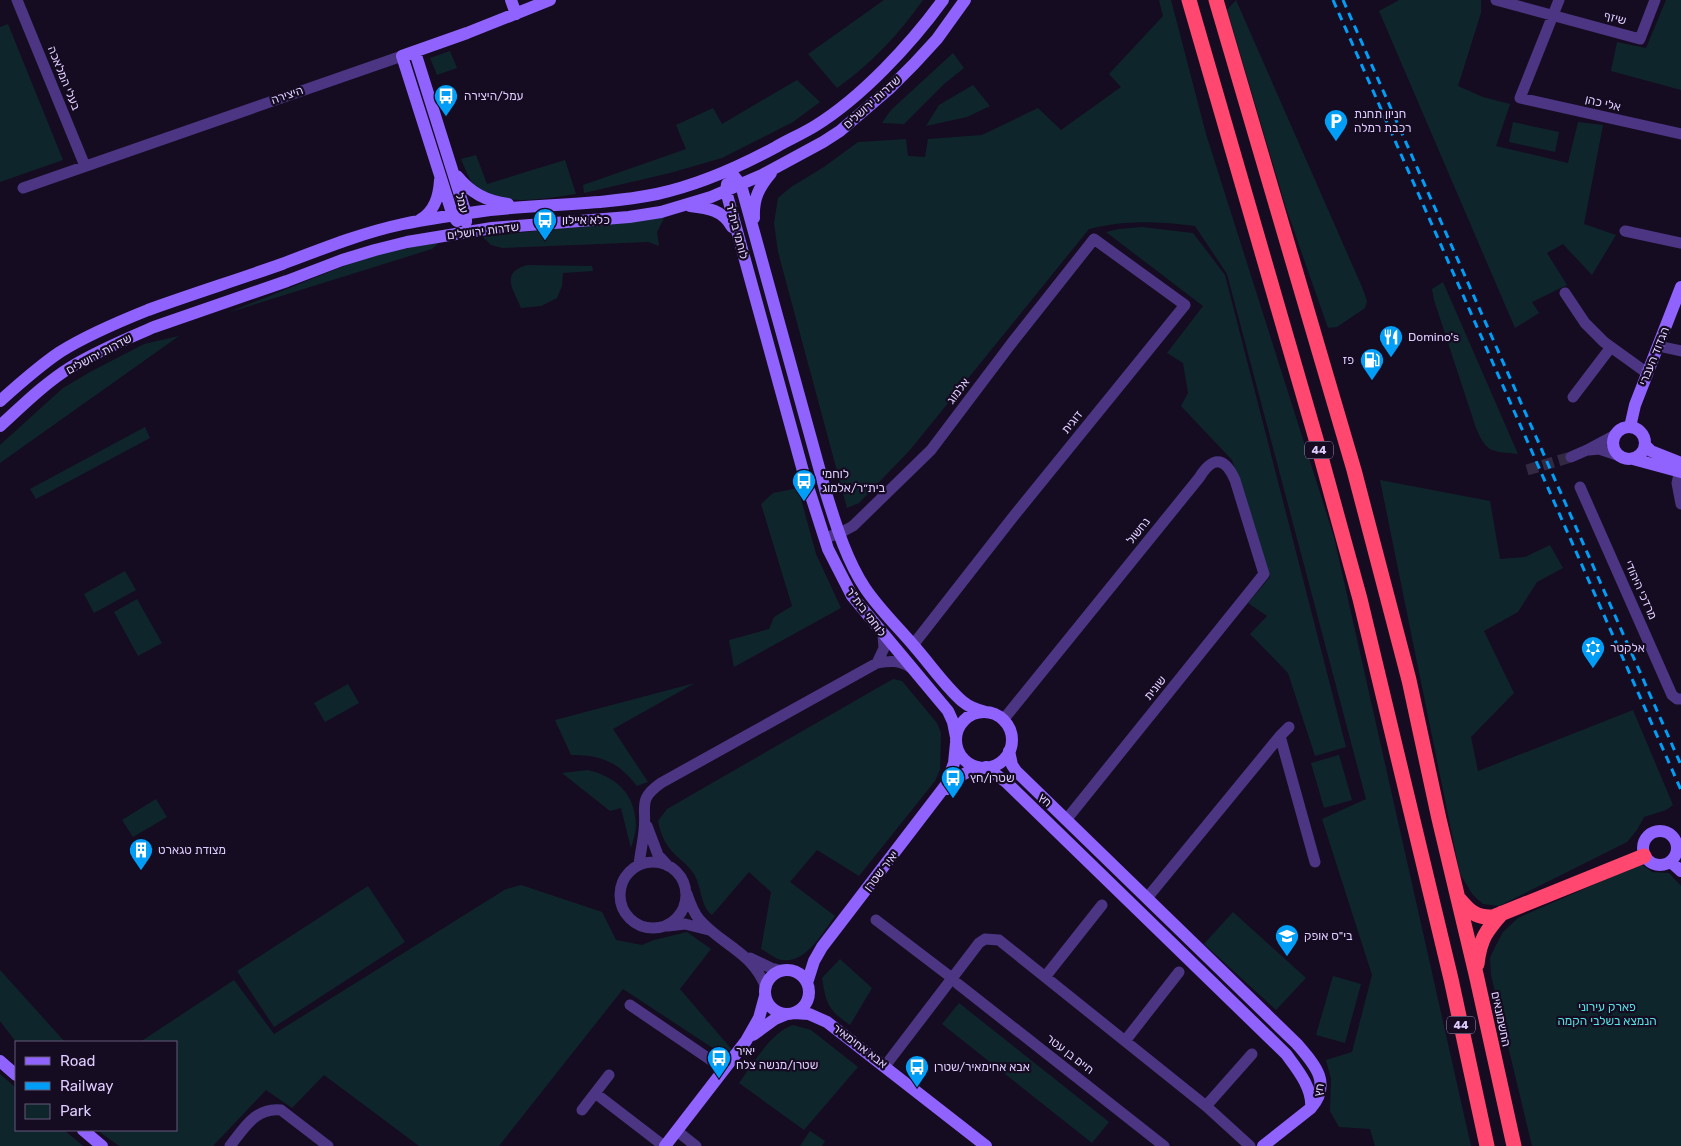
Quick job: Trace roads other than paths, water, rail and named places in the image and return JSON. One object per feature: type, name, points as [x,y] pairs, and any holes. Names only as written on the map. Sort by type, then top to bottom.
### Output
[{"type":"highway","name":"44","points":[[1189,0],[1318,446],[1360,599],[1451,979],[1487,1146]]},
{"type":"highway","name":"44","points":[[1216,0],[1354,470],[1409,680],[1439,819],[1459,899]]},
{"type":"highway","points":[[1459,899],[1474,915],[1483,918],[1493,917],[1644,856]]},
{"type":"highway","name":"החשמונאים","points":[[1459,899],[1514,1146]]},
{"type":"highway","points":[[1476,974],[1479,950],[1484,935],[1502,913]]},
{"type":"street","name":"בעלי המלאכה","points":[[17,0],[84,166]]},
{"type":"street","points":[[511,0],[516,14]]},
{"type":"street","name":"היצירה","points":[[23,188],[415,52],[550,0]]},
{"type":"street","name":"שדרות ירושלים","points":[[0,401],[38,368],[62,351],[124,320],[370,232],[414,222],[466,214],[597,202],[657,194],[704,180],[729,170],[754,159],[829,116],[901,52],[943,0]]},
{"type":"street","name":"שדרות ירושלים","points":[[0,426],[49,382],[71,367],[124,340],[154,327],[375,250],[465,232],[661,212],[740,185],[762,175],[840,131],[889,89],[937,39],[965,0]]},
{"type":"street","name":"שיזף","points":[[1496,0],[1640,39],[1655,0]]},
{"type":"street","points":[[1553,16],[1559,0]]},
{"type":"street","name":"אלי כהן","points":[[1553,16],[1520,98],[1681,134]]},
{"type":"street","name":"עמל","points":[[415,52],[466,214],[465,232]]},
{"type":"street","name":"עמל","points":[[402,56],[453,216],[465,232]]},
{"type":"street","points":[[754,235],[753,210],[756,194],[760,186],[774,170],[792,158]]},
{"type":"street","points":[[452,170],[466,186],[484,199],[530,207]]},
{"type":"street","name":"לוחמי בית\"ר","points":[[729,170],[740,185],[821,475],[852,564],[865,588],[963,702],[975,709],[986,712]]},
{"type":"street","name":"לוחמי בית\"ר","points":[[729,170],[726,191],[738,238],[803,471],[824,538],[838,571],[852,596],[948,711],[953,722],[956,740]]},
{"type":"street","points":[[414,222],[422,219],[432,211],[437,199],[440,177]]},
{"type":"street","points":[[683,206],[706,208],[724,214],[738,238]]},
{"type":"street","points":[[1625,231],[1681,243]]},
{"type":"street","name":"אלמוג","points":[[824,538],[853,526],[931,450],[1094,239]]},
{"type":"street","name":"דוגית","points":[[913,645],[1013,517],[1185,305],[1094,239]]},
{"type":"street","name":"הגדוד העברי","points":[[1630,427],[1635,405],[1681,287]]},
{"type":"street","points":[[1565,293],[1585,323],[1611,348],[1647,373]]},
{"type":"street","points":[[1658,346],[1681,351]]},
{"type":"street","points":[[1573,397],[1611,348]]},
{"type":"street","points":[[1571,457],[1615,435],[1621,429],[1630,427],[1640,430],[1645,439],[1645,445],[1641,454],[1627,458],[1615,450],[1613,446],[1615,435]]},
{"type":"street","points":[[1645,445],[1651,451],[1681,468]]},
{"type":"street","points":[[1587,450],[1599,449],[1627,458],[1681,468]]},
{"type":"street","name":"נחשול","points":[[1003,720],[1206,466],[1217,462],[1229,467],[1235,480],[1264,574]]},
{"type":"street","points":[[1681,468],[1677,483],[1681,504]]},
{"type":"street","name":"מרדכי היהודי","points":[[1580,487],[1672,695],[1677,700],[1681,699]]},
{"type":"street","name":"שונית","points":[[1066,820],[1264,574]]},
{"type":"street","points":[[877,663],[884,648],[883,635]]},
{"type":"street","points":[[639,866],[645,829],[643,807],[651,790],[877,663],[895,661],[910,666]]},
{"type":"street","points":[[986,712],[995,714],[1003,720],[1008,726],[1012,743],[1009,751],[1000,762],[982,767],[963,758],[956,740],[958,728],[963,721],[977,713],[986,712]]},
{"type":"street","points":[[1147,898],[1280,736],[1290,727]]},
{"type":"street","points":[[1280,736],[1315,862]]},
{"type":"street","name":"יאיר שטרן","points":[[808,988],[814,961],[822,946],[939,795],[951,774],[956,740]]},
{"type":"street","name":"חץ","points":[[1009,751],[1012,765],[1016,772],[1297,1044],[1308,1057],[1320,1074],[1322,1081],[1319,1095],[1311,1108]]},
{"type":"street","name":"חץ","points":[[982,767],[1006,782],[1286,1054],[1298,1070],[1311,1096],[1311,1108]]},
{"type":"street","name":"יאיר שטרן","points":[[939,795],[962,775],[982,767]]},
{"type":"street","points":[[644,818],[658,854],[668,866],[678,873],[684,883],[694,911],[710,930],[744,955],[770,968],[797,973],[808,988],[809,998],[804,1008],[766,1024],[746,1041]]},
{"type":"street","points":[[1654,832],[1665,832],[1674,838],[1678,848],[1676,866],[1656,866],[1651,864],[1644,856],[1645,839],[1654,832]]},
{"type":"street","points":[[668,866],[654,862],[639,866],[629,873],[621,890],[622,907],[631,920],[652,929],[685,924],[710,930]]},
{"type":"street","points":[[666,926],[679,917],[687,894]]},
{"type":"street","points":[[1045,977],[1102,905]]},
{"type":"street","name":"חיים בן עטר","points":[[876,920],[1164,1146]]},
{"type":"street","points":[[886,1066],[955,981],[979,943],[985,939],[999,940],[1206,1106],[1250,1146]]},
{"type":"street","name":"יאיר שטרן","points":[[786,971],[803,962],[822,946]]},
{"type":"street","points":[[744,955],[761,976],[767,1002],[775,1011],[790,1014]]},
{"type":"street","points":[[595,1093],[664,1146],[746,1041],[759,1018],[772,977],[786,971]]},
{"type":"street","points":[[1125,1041],[1179,972]]},
{"type":"street","name":"אבא אחימאיר","points":[[808,988],[816,1007],[827,1022]]},
{"type":"street","points":[[630,1005],[724,1069]]},
{"type":"street","name":"אבא אחימאיר","points":[[790,1014],[809,1014],[827,1022],[886,1066],[986,1146]]},
{"type":"street","points":[[1206,1106],[1252,1054]]},
{"type":"street","points":[[0,1061],[15,1074]]},
{"type":"street","points":[[582,1110],[609,1074]]},
{"type":"street","points":[[1263,1146],[1311,1108]]},
{"type":"street","points":[[230,1146],[251,1120],[263,1112],[272,1109],[281,1110],[328,1146]]},
{"type":"street","points":[[84,1131],[102,1146]]},
{"type":"street","points":[[677,1131],[696,1146]]},
{"type":"tunnel","points":[[1527,470],[1571,457]]},
{"type":"railway","points":[[1333,0],[1681,790]]},
{"type":"railway","points":[[1343,0],[1681,765]]},
{"type":"place","name":"עמל/היצירה","points":[[446,117]]},
{"type":"place","name":"חניון תחנת רכבת רמלה","points":[[1336,142]]},
{"type":"place","name":"כלא איילון","points":[[545,241]]},
{"type":"place","name":"Domino's","points":[[1391,358]]},
{"type":"place","name":"פז","points":[[1372,381]]},
{"type":"place","name":"לוחמי בית״ר/אלמוג","points":[[804,502]]},
{"type":"place","name":"אלקטר","points":[[1593,669]]},
{"type":"place","name":"שטרן/חץ","points":[[953,799]]},
{"type":"place","name":"מצודת טגארט","points":[[141,871]]},
{"type":"place","name":"בי\"ס אופק","points":[[1287,957]]},
{"type":"place","name":"יאיר שטרן/מנשה צלח","points":[[719,1079]]},
{"type":"place","name":"אבא אחימאיר/שטרן","points":[[917,1088]]},
{"type":"park label","name":"פארק עירוני הנמצא בשלבי הקמה","points":[[1607,1014]]}]
